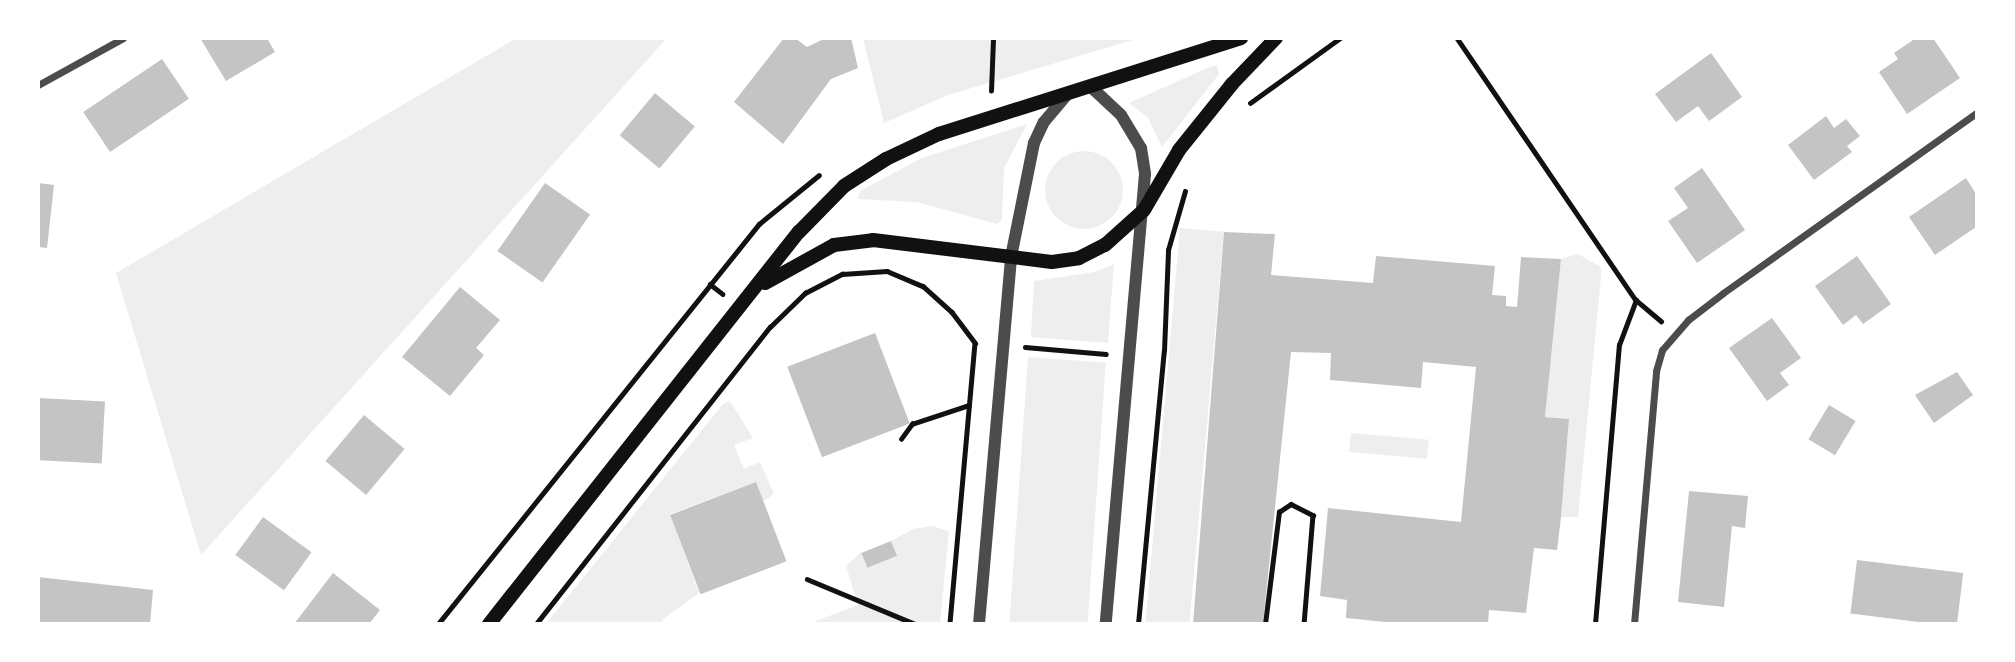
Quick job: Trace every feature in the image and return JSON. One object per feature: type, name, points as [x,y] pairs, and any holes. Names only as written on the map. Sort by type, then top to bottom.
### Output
[{"type":"main road","points":[[489,624],[817,214],[844,187],[886,159],[939,134],[1241,38]]},
{"type":"main road","points":[[758,288],[834,245],[873,240],[1052,262],[1079,258],[1105,245],[1144,210],[1180,150],[1232,84],[1276,38]]},
{"type":"street","points":[[38,85],[123,38]]},
{"type":"street","points":[[1090,86],[1121,116],[1141,148],[1144,210],[1106,624]]},
{"type":"street","points":[[979,624],[1011,257],[1034,143],[1044,122],[1069,92]]},
{"type":"street","points":[[1634,624],[1656,371],[1662,351],[1675,333],[1723,293],[1976,113]]},
{"type":"path","points":[[991,91],[993,38]]},
{"type":"path","points":[[1245,109],[1269,86],[1340,38]]},
{"type":"path","points":[[1457,38],[1636,300],[1675,333]]},
{"type":"path","points":[[1138,624],[1164,351],[1168,250],[1189,183]]},
{"type":"path","points":[[537,624],[770,327],[805,293],[842,274],[887,271],[923,286],[952,312],[975,343],[950,624]]},
{"type":"path","points":[[1595,624],[1619,345],[1636,300]]},
{"type":"path","points":[[975,343],[1131,353],[1164,351]]},
{"type":"path","points":[[901,439],[912,424],[969,405]]},
{"type":"path","points":[[1265,624],[1279,512],[1291,504],[1313,514],[1304,624]]},
{"type":"path","points":[[807,579],[915,624]]},
{"type":"shaded area","points":[[515,39],[666,39],[201,555],[116,273]]},
{"type":"shaded area","points":[[863,39],[1136,39],[948,95],[884,123]]},
{"type":"shaded area","points":[[1217,66],[1219,74],[1162,147],[1148,118],[1129,103]]},
{"type":"shaded area","points":[[1027,124],[1004,168],[1002,220],[997,224],[917,202],[858,199],[860,191],[922,158]]},
{"type":"shaded area","points":[[1084,151],[1099,154],[1112,162],[1120,175],[1123,190],[1120,205],[1112,218],[1099,226],[1084,229],[1069,226],[1056,218],[1048,205],[1045,190],[1048,175],[1056,162],[1069,154]]},
{"type":"shaded area","points":[[1180,228],[1224,232],[1190,624],[1145,623]]},
{"type":"shaded area","points":[[1578,254],[1601,267],[1601,277],[1578,517],[1561,517],[1569,419],[1545,417],[1561,259]]},
{"type":"shaded area","points":[[1114,264],[1108,343],[1031,337],[1034,281],[1095,272]]},
{"type":"shaded area","points":[[1028,357],[1106,362],[1088,624],[1009,623]]},
{"type":"shaded area","points":[[730,401],[753,438],[734,445],[744,469],[760,462],[774,494],[763,501],[756,482],[670,514],[699,593],[662,620],[664,623],[546,624],[723,404]]},
{"type":"shaded area","points":[[1351,433],[1429,440],[1427,459],[1349,452]]},
{"type":"shaded area","points":[[932,526],[949,531],[940,623],[808,624],[858,605],[846,566],[861,552],[866,566],[896,555],[891,541],[913,529]]},
{"type":"building","points":[[200,38],[267,38],[275,52],[226,81]]},
{"type":"building","points":[[784,38],[795,38],[807,47],[826,38],[851,38],[858,68],[831,79],[783,144],[734,102]]},
{"type":"building","points":[[1916,38],[1933,38],[1960,78],[1907,114],[1879,72],[1898,59],[1894,53]]},
{"type":"building","points":[[1711,53],[1742,97],[1709,121],[1698,106],[1676,122],[1655,94]]},
{"type":"building","points":[[162,59],[189,99],[110,152],[83,112]]},
{"type":"building","points":[[655,93],[695,126],[659,169],[620,135]]},
{"type":"building","points":[[1826,116],[1834,128],[1846,119],[1860,136],[1847,146],[1852,152],[1814,180],[1788,145]]},
{"type":"building","points":[[1702,168],[1745,230],[1697,263],[1668,221],[1688,208],[1674,188]]},
{"type":"building","points":[[1966,178],[1976,194],[1976,227],[1935,255],[1909,217]]},
{"type":"building","points":[[38,183],[54,185],[47,248],[38,247]]},
{"type":"building","points":[[545,183],[590,215],[542,283],[497,251]]},
{"type":"building","points":[[1224,232],[1275,234],[1271,275],[1373,283],[1376,256],[1495,266],[1492,295],[1506,296],[1506,306],[1517,307],[1521,257],[1561,259],[1545,417],[1569,419],[1561,517],[1557,550],[1534,548],[1526,613],[1489,610],[1488,624],[1405,624],[1346,618],[1347,600],[1320,596],[1328,508],[1461,522],[1476,367],[1423,362],[1421,388],[1330,380],[1331,353],[1291,352],[1263,624],[1193,624]]},
{"type":"building","points":[[1857,256],[1891,304],[1863,324],[1856,315],[1843,325],[1815,286]]},
{"type":"building","points":[[460,287],[500,320],[476,348],[484,355],[450,396],[402,357]]},
{"type":"building","points":[[1772,318],[1801,358],[1780,373],[1789,385],[1767,401],[1729,348]]},
{"type":"building","points":[[875,333],[910,424],[822,457],[787,367]]},
{"type":"building","points":[[1957,372],[1973,395],[1934,423],[1915,395]]},
{"type":"building","points":[[38,398],[105,402],[102,463],[38,460]]},
{"type":"building","points":[[1829,405],[1856,421],[1835,455],[1808,439]]},
{"type":"building","points":[[364,415],[405,449],[366,495],[325,461]]},
{"type":"building","points":[[756,482],[786,561],[701,594],[670,515]]},
{"type":"building","points":[[1689,491],[1748,496],[1745,528],[1732,526],[1724,607],[1678,602]]},
{"type":"building","points":[[263,517],[312,552],[284,590],[235,555]]},
{"type":"building","points":[[891,541],[897,556],[867,568],[861,553]]},
{"type":"building","points":[[1857,560],[1963,573],[1957,624],[1935,624],[1850,614]]},
{"type":"building","points":[[333,573],[380,610],[369,624],[294,624]]},
{"type":"building","points":[[38,577],[153,590],[150,624],[38,624]]}]
